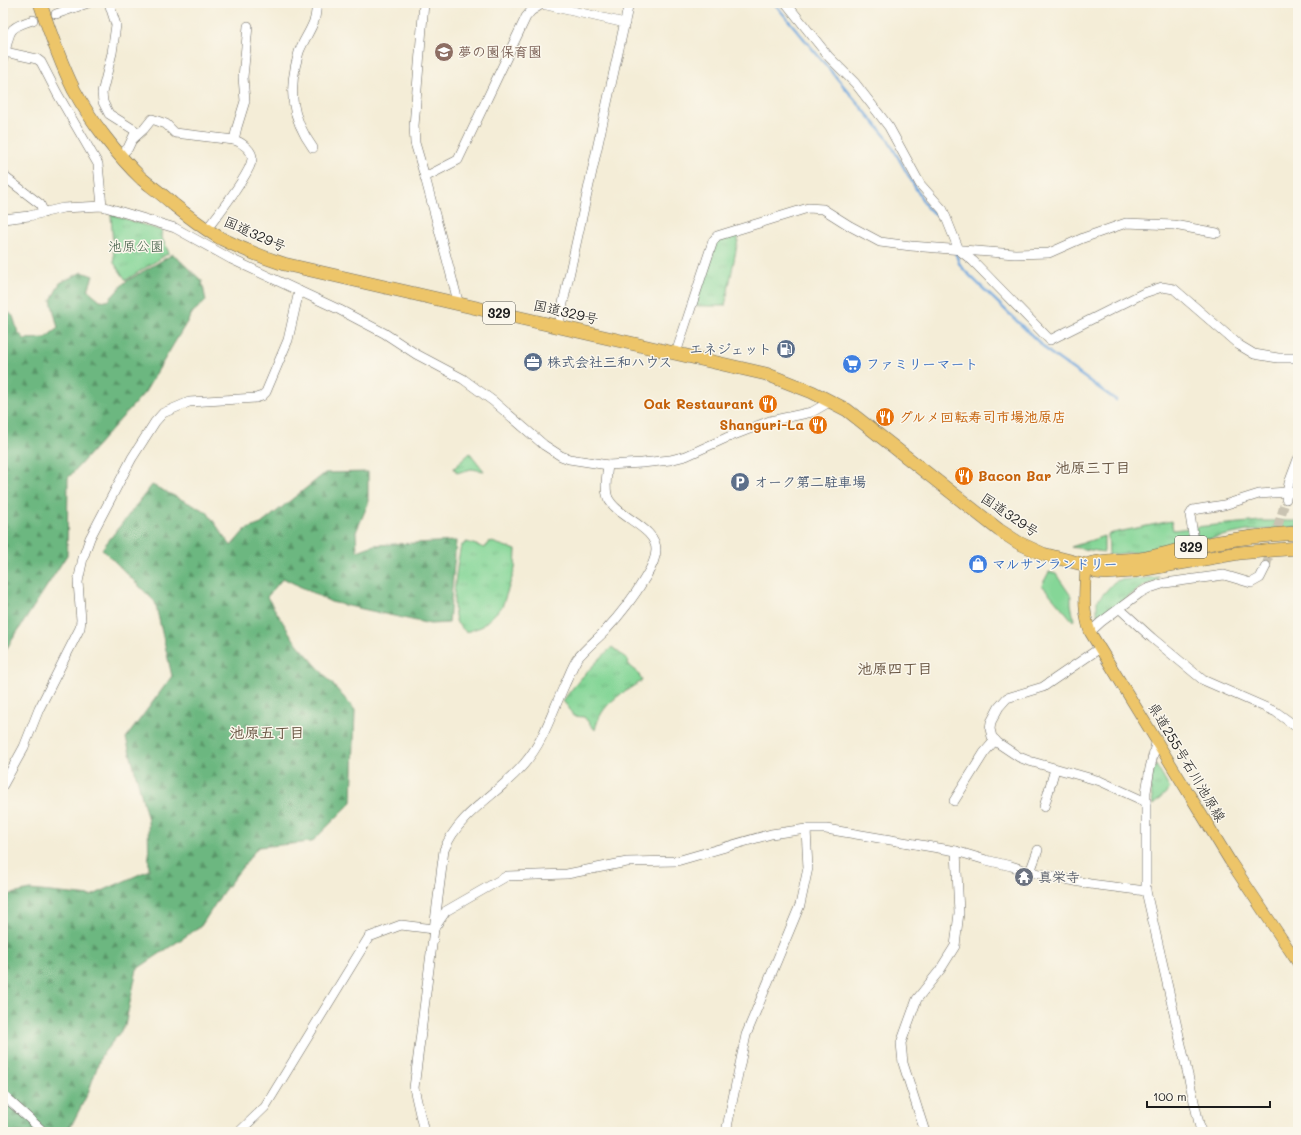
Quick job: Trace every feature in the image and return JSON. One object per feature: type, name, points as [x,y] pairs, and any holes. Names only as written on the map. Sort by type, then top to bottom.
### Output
[{"type":"highway","name":"国道329号","points":[[40,3],[64,68],[75,91],[87,112],[121,155],[143,179],[180,210],[207,229],[235,245],[258,255],[284,264],[766,374],[792,383],[847,410],[999,530],[1019,543],[1054,557],[1086,565],[1096,572],[1134,572],[1239,553],[1298,548]]},
{"type":"highway","name":"国道329号","points":[[1086,565],[1096,561],[1120,561],[1142,558],[1195,546],[1240,539],[1298,533]]},
{"type":"main road","name":"県道255号石川池原線","points":[[1086,565],[1084,607],[1090,632],[1157,739],[1230,861],[1298,963]]},
{"type":"street","points":[[56,14],[88,3]]},
{"type":"street","points":[[109,3],[116,25],[112,52],[102,93],[102,102],[109,114],[136,131],[128,148],[121,155]]},
{"type":"street","points":[[313,148],[303,134],[296,119],[292,96],[294,75],[300,51],[314,20],[316,3]]},
{"type":"street","points":[[424,3],[414,126],[415,143],[459,305]]},
{"type":"street","points":[[558,326],[629,3]]},
{"type":"street","points":[[786,3],[829,57],[855,83],[889,127],[920,184],[943,210],[959,250],[973,261],[1050,340],[1144,293],[1162,287],[1174,289],[1239,345],[1254,354],[1278,358],[1298,358]]},
{"type":"street","points":[[425,177],[458,160],[526,17],[531,11],[542,4],[625,22]]},
{"type":"street","points":[[33,20],[18,25],[12,29],[4,55],[37,59],[41,62],[98,164],[102,206]]},
{"type":"street","points":[[234,140],[245,101],[243,77],[248,26]]},
{"type":"street","points":[[133,139],[152,119],[166,124],[174,133],[234,140],[240,142],[249,151],[252,156],[252,161],[241,182],[207,229]]},
{"type":"street","points":[[3,174],[6,178],[40,204],[44,213]]},
{"type":"street","points":[[3,219],[29,216],[63,208],[102,206],[175,228],[231,259],[340,310],[384,333],[416,354],[463,379],[493,401],[544,445],[561,456],[569,459],[608,465],[670,460],[686,456],[726,438],[770,421],[812,412],[831,401]]},
{"type":"street","points":[[676,354],[713,242],[717,236],[808,208],[823,209],[880,242],[1016,254],[1050,253],[1083,238],[1126,223],[1174,225],[1217,232]]},
{"type":"street","points":[[231,259],[235,245]]},
{"type":"street","points":[[3,785],[24,748],[39,709],[80,628],[81,620],[78,582],[83,558],[90,538],[132,458],[151,428],[163,413],[189,402],[256,398],[262,396],[266,392],[288,340],[299,291]]},
{"type":"street","points":[[1286,496],[1298,459]]},
{"type":"street","points":[[424,1132],[414,1088],[444,850],[450,837],[459,824],[515,774],[530,756],[540,741],[577,660],[625,608],[638,589],[654,560],[656,550],[650,535],[615,507],[608,497],[606,488],[608,465]]},
{"type":"street","points":[[1195,546],[1190,515],[1194,510],[1224,505],[1260,494],[1286,496],[1298,493]]},
{"type":"street","points":[[1090,632],[1100,622],[1120,609],[1140,593],[1148,589],[1165,583],[1224,575],[1251,583],[1260,578],[1266,566]]},
{"type":"street","points":[[1160,567],[1165,583]]},
{"type":"street","points":[[1120,609],[1152,638],[1203,680],[1276,712],[1298,728]]},
{"type":"street","points":[[1100,648],[1043,687],[1007,698],[999,707],[991,722],[990,729],[992,737],[1019,757],[1100,781],[1146,802]]},
{"type":"street","points":[[1157,739],[1150,768],[1146,802],[1146,891],[1201,1132]]},
{"type":"street","points":[[954,800],[984,753],[995,740]]},
{"type":"street","points":[[1044,807],[1055,768]]},
{"type":"street","points":[[434,929],[446,911],[507,876],[567,874],[627,862],[677,861],[771,834],[806,829],[826,829],[956,851],[1030,872],[1090,884],[1146,891]]},
{"type":"street","points":[[726,1132],[746,1035],[800,905],[808,868],[806,829]]},
{"type":"street","points":[[1030,872],[1038,850]]},
{"type":"street","points":[[925,1132],[903,1063],[901,1043],[917,999],[940,970],[955,946],[959,913],[956,851]]},
{"type":"street","points":[[239,1132],[266,1107],[369,937],[401,925],[434,929]]},
{"type":"street","points":[[3,1094],[44,1132]]},
{"type":"green space","name":"池原公園","points":[[111,214],[162,231],[161,236],[169,253],[126,280],[114,263]]},
{"type":"green space","points":[[739,235],[725,306],[695,306],[716,244],[719,240]]},
{"type":"green space","points":[[173,254],[202,281],[206,301],[193,312],[145,392],[68,478],[67,555],[3,654],[3,308],[13,316],[18,332],[24,339],[45,338],[58,328],[51,300],[60,283],[82,272],[93,276],[88,290],[100,300],[108,301],[125,282]]},
{"type":"green space","points":[[470,453],[484,471],[471,469],[457,473],[454,468]]},
{"type":"green space","points":[[368,472],[368,504],[356,532],[357,551],[374,545],[456,541],[449,623],[430,624],[331,602],[283,578],[267,597],[294,640],[355,710],[352,802],[312,842],[258,847],[223,892],[201,926],[137,969],[125,1026],[101,1056],[88,1093],[71,1126],[72,1132],[3,1132],[3,896],[30,890],[91,896],[149,870],[148,820],[126,738],[172,676],[155,602],[102,549],[152,485],[207,512],[231,546],[245,530],[261,524],[325,473]]},
{"type":"green space","points":[[1171,521],[1173,530],[1189,528],[1191,541],[1145,551],[1109,555],[1108,534]]},
{"type":"green space","points":[[1261,521],[1298,521],[1298,527],[1247,531],[1197,541],[1195,527]]},
{"type":"green space","points":[[1104,536],[1104,552],[1071,547]]},
{"type":"green space","points":[[489,541],[516,550],[515,569],[502,607],[481,627],[466,632],[457,623],[454,607],[456,574],[461,546],[467,542],[485,548]]},
{"type":"green space","points":[[1049,572],[1056,574],[1071,596],[1073,621],[1042,585]]},
{"type":"green space","points":[[1159,577],[1158,580],[1143,586],[1099,618],[1097,615],[1097,601],[1114,582],[1119,580]]},
{"type":"green space","points":[[612,647],[628,660],[629,666],[638,673],[642,681],[619,695],[607,706],[598,721],[595,730],[584,717],[573,716],[563,701],[586,673]]},
{"type":"green space","points":[[1156,765],[1170,789],[1153,805],[1151,780]]},
{"type":"waterway","points":[[774,3],[887,138],[927,208],[943,219]]},
{"type":"waterway","points":[[955,251],[959,263],[963,269],[1050,353],[1116,400]]},
{"type":"tunnel","points":[[1266,566],[1286,499]]},
{"type":"place","name":"夢の園保育園","points":[[444,52]]},
{"type":"place","name":"エネジェット","points":[[786,349]]},
{"type":"place","name":"株式会社三和ハウス","points":[[533,362]]},
{"type":"place","name":"ファミリーマート","points":[[852,364]]},
{"type":"place","name":"Oak Restaurant","points":[[768,404]]},
{"type":"place","name":"グルメ回転寿司市場池原店","points":[[885,417]]},
{"type":"place","name":"Shanguri-La","points":[[818,425]]},
{"type":"place","name":"Bacon Bar","points":[[964,476]]},
{"type":"place","name":"オーク第二駐車場","points":[[740,482]]},
{"type":"place","name":"マルサンランドリー","points":[[978,564]]},
{"type":"place","name":"真栄寺","points":[[1024,877]]},
{"type":"district","name":"池原三丁目","points":[[1093,468]]},
{"type":"district","name":"池原四丁目","points":[[895,669]]},
{"type":"district","name":"池原五丁目","points":[[267,733]]}]
